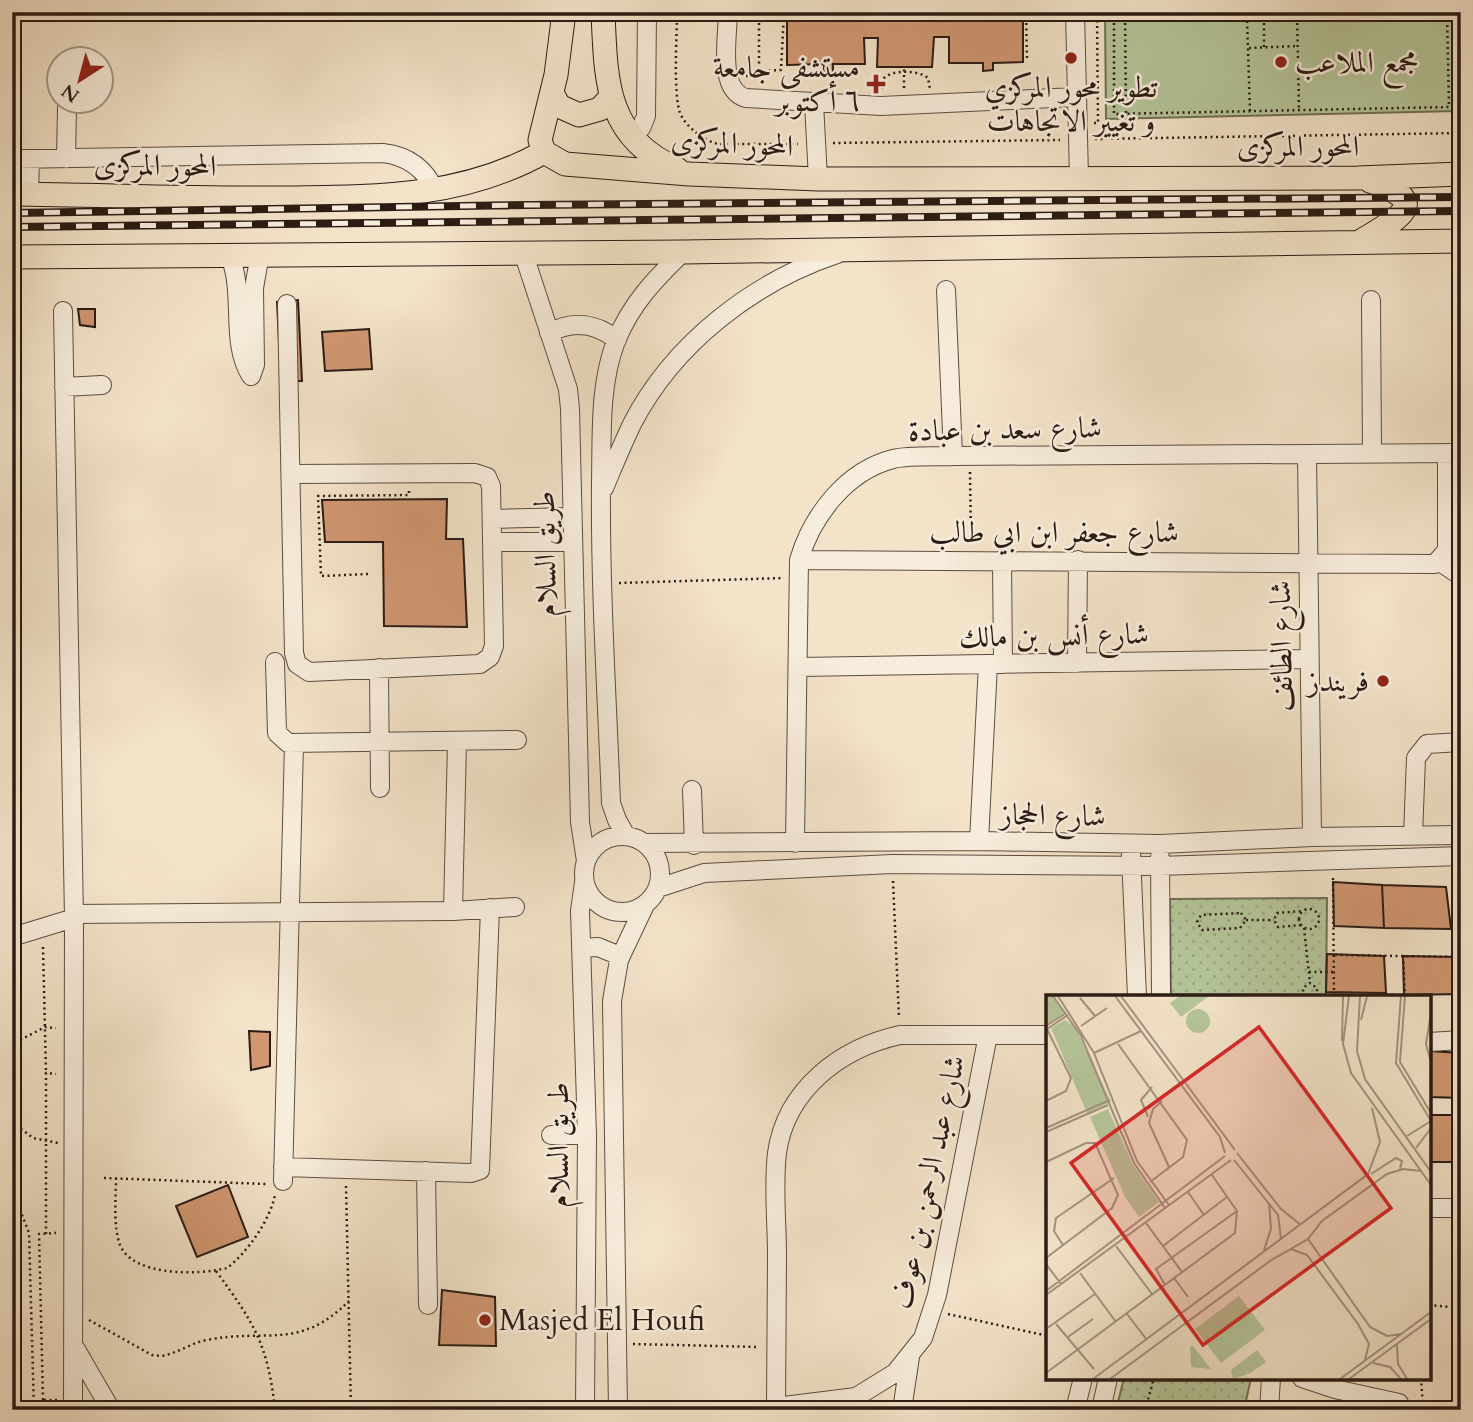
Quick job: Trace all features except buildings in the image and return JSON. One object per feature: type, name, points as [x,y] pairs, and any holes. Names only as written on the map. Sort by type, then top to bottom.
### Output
[{"type":"main road","points":[[544,152],[540,140],[552,93],[564,12]]},
{"type":"main road","points":[[603,12],[610,98],[632,137],[648,153],[689,174]]},
{"type":"main road","points":[[552,93],[565,110],[579,115],[594,113],[610,98]]},
{"type":"main road","name":"المحور المركزى","points":[[21,194],[221,198],[403,196],[492,177],[544,152],[565,164],[689,174],[818,179],[1358,178],[1461,174]]},
{"type":"main road","points":[[1358,178],[1397,190],[1404,202],[1404,211],[1398,219],[1361,241]]},
{"type":"main road","points":[[12,257],[683,252],[1461,240]]},
{"type":"street","points":[[632,137],[641,128],[646,116],[647,12]]},
{"type":"street","points":[[728,12],[728,81],[732,91],[746,98],[904,106],[1076,97]]},
{"type":"street","points":[[1074,12],[1079,178]]},
{"type":"street","points":[[814,103],[814,144],[818,179]]},
{"type":"street","points":[[66,159],[67,116]]},
{"type":"street","points":[[21,194],[21,159],[383,153],[411,161],[426,174],[435,191]]},
{"type":"street","points":[[601,495],[633,423],[658,385],[693,344],[762,286],[803,265],[856,248]]},
{"type":"street","name":"طريق السلام","points":[[523,252],[569,399],[580,822],[586,862]]},
{"type":"street","name":"طريق السلام","points":[[626,836],[611,803],[601,583],[605,388],[617,340],[639,298],[683,252]]},
{"type":"street","points":[[229,254],[238,286],[241,351],[251,376],[255,365],[254,288],[260,254]]},
{"type":"street","points":[[946,290],[961,456]]},
{"type":"street","points":[[1371,300],[1372,453]]},
{"type":"street","points":[[287,304],[290,474],[295,659],[301,668],[309,671],[481,664],[490,657],[494,646],[491,486],[483,475],[290,474]]},
{"type":"street","points":[[63,311],[74,916],[73,1406]]},
{"type":"street","points":[[549,333],[566,326],[584,325],[602,330],[617,340]]},
{"type":"street","points":[[64,387],[102,385]]},
{"type":"street","points":[[1454,453],[1447,551],[1440,562],[1461,576]]},
{"type":"street","name":"شارع سعد بن عبادة","points":[[795,843],[798,569],[809,533],[827,505],[860,475],[894,459],[961,456],[1454,453]]},
{"type":"street","name":"شارع الطائف","points":[[1307,454],[1311,837]]},
{"type":"street","points":[[492,519],[572,517]]},
{"type":"street","points":[[492,542],[573,542]]},
{"type":"street","name":"شارع جعفر ابن ابي طالب","points":[[798,569],[971,560],[1440,562]]},
{"type":"street","points":[[979,841],[996,664],[1002,560]]},
{"type":"street","points":[[1077,663],[1078,560]]},
{"type":"street","name":"شارع أنس بن مالك","points":[[799,667],[1309,659]]},
{"type":"street","points":[[275,662],[277,733],[282,740],[294,744],[517,740]]},
{"type":"street","points":[[379,668],[380,788]]},
{"type":"street","points":[[1413,836],[1416,758],[1427,744],[1461,742]]},
{"type":"street","points":[[453,911],[457,743]]},
{"type":"street","points":[[294,744],[290,828],[292,911],[281,1176],[345,1171],[475,1173],[482,1167],[489,908]]},
{"type":"street","points":[[692,790],[694,845]]},
{"type":"street","name":"شارع الحجاز","points":[[645,844],[979,841],[1160,844],[1311,837],[1461,835]]},
{"type":"street","points":[[616,836],[626,836],[645,844],[652,851],[660,869],[658,888],[645,905],[635,910],[613,911],[595,901],[584,882],[586,862],[597,845],[616,836]]},
{"type":"street","points":[[1130,844],[1136,995]]},
{"type":"street","points":[[1160,844],[1161,995]]},
{"type":"street","name":"شارع الحجاز","points":[[658,888],[704,873],[892,864],[1159,866],[1461,856]]},
{"type":"street","name":"طريق السلام","points":[[584,882],[580,911],[587,1135],[585,1410]]},
{"type":"street","name":"طريق السلام","points":[[618,1410],[612,1001],[620,956],[645,905]]},
{"type":"street","points":[[12,937],[74,916],[292,911],[453,911],[515,907]]},
{"type":"street","points":[[582,948],[598,947],[620,956]]},
{"type":"street","points":[[776,1408],[777,1154],[792,1111],[819,1074],[856,1048],[900,1035],[1046,1035]]},
{"type":"street","name":"شارع عبد الرحمن بن عوف","points":[[776,1408],[856,1397],[877,1387],[910,1357],[923,1338],[932,1311],[988,1035]]},
{"type":"street","points":[[1431,1042],[1461,1040]]},
{"type":"street","points":[[551,1135],[587,1135]]},
{"type":"street","points":[[426,1171],[428,1305]]},
{"type":"street","points":[[1431,1208],[1461,1208]]},
{"type":"street","points":[[73,1344],[111,1410]]},
{"type":"street","points":[[902,1410],[910,1357]]},
{"type":"street","points":[[1075,1410],[1082,1380]]},
{"type":"street","points":[[1101,1410],[1108,1380]]},
{"type":"street","points":[[1269,1410],[1271,1380]]},
{"type":"street","points":[[1308,1380],[1335,1389],[1399,1403]]},
{"type":"path","points":[[677,12],[679,109],[686,122],[700,136],[724,145],[814,144],[1077,132],[1461,133]]},
{"type":"path","points":[[759,12],[759,71],[781,70],[784,65],[784,12]]},
{"type":"path","points":[[1026,12],[1027,59]]},
{"type":"path","points":[[1077,132],[1098,123],[1097,12]]},
{"type":"path","points":[[1114,12],[1114,114],[1449,107],[1447,12]]},
{"type":"path","points":[[1125,12],[1126,113]]},
{"type":"path","points":[[1264,12],[1264,47]]},
{"type":"path","points":[[1297,12],[1299,110]]},
{"type":"path","points":[[1460,12],[1461,22]]},
{"type":"path","points":[[1250,111],[1248,20],[1264,20]]},
{"type":"path","points":[[1248,48],[1298,46]]},
{"type":"path","points":[[904,83],[905,67]]},
{"type":"path","points":[[882,81],[888,74],[922,73],[930,82]]},
{"type":"path","points":[[961,456],[971,560]]},
{"type":"path","points":[[368,574],[321,576],[318,496],[409,495],[409,473]]},
{"type":"path","points":[[601,583],[798,569]]},
{"type":"path","points":[[1333,860],[1334,995]]},
{"type":"path","points":[[892,864],[900,1035]]},
{"type":"path","points":[[1303,911],[1299,918],[1303,927],[1310,983],[1317,988],[1317,995]]},
{"type":"path","points":[[1314,911],[1320,921],[1315,928],[1278,927],[1273,920],[1277,913],[1314,911]]},
{"type":"path","points":[[1241,913],[1246,920],[1240,928],[1202,930],[1197,922],[1201,915],[1241,913]]},
{"type":"path","points":[[1246,920],[1273,920]]},
{"type":"path","points":[[42,928],[47,1143],[46,1234]]},
{"type":"path","points":[[1334,955],[1461,957]]},
{"type":"path","points":[[1403,956],[1405,995]]},
{"type":"path","points":[[1309,972],[1334,972]]},
{"type":"path","points":[[1303,995],[1303,988],[1310,983]]},
{"type":"path","points":[[12,1035],[18,1041],[45,1027]]},
{"type":"path","points":[[46,1073],[74,1075]]},
{"type":"path","points":[[12,1122],[33,1138],[47,1143],[74,1144]]},
{"type":"path","points":[[345,1171],[351,1410]]},
{"type":"path","points":[[104,1178],[258,1185],[281,1176]]},
{"type":"path","points":[[116,1178],[120,1245],[131,1259],[156,1270],[216,1271],[235,1262],[253,1238],[274,1202],[281,1176]]},
{"type":"path","points":[[12,1189],[29,1233],[34,1410]]},
{"type":"path","points":[[43,1410],[39,1234],[74,1232]]},
{"type":"path","points":[[216,1271],[252,1320],[259,1336],[272,1382],[275,1410]]},
{"type":"path","points":[[73,1313],[105,1327],[152,1355],[170,1354],[190,1343],[210,1339],[304,1332],[329,1320],[349,1301]]},
{"type":"path","points":[[1431,1305],[1461,1308]]},
{"type":"path","points":[[932,1311],[1046,1336]]},
{"type":"path","points":[[617,1343],[777,1347]]},
{"type":"path","points":[[1145,1410],[1153,1380]]},
{"type":"path","points":[[1420,1380],[1423,1407]]},
{"type":"path","points":[[43,1399],[73,1406]]},
{"type":"path","points":[[1399,1403],[1461,1409]]},
{"type":"green space","name":"مجمع الملاعب","points":[[1105,12],[1455,12],[1457,111],[1106,119]]},
{"type":"green space","points":[[1327,898],[1326,995],[1171,995],[1170,899]]},
{"type":"green space","points":[[1124,1380],[1251,1380],[1244,1410],[1116,1410]]},
{"type":"railway","points":[[12,213],[529,205],[1461,197]]},
{"type":"railway","points":[[12,227],[1461,211]]},
{"type":"place","name":"تطوير محور المركزي و تغيير الاتجاهات","points":[[1071,58]]},
{"type":"place","name":"مجمع الملاعب","points":[[1281,62]]},
{"type":"place","name":"مستشفى جامعة ٦ أكتوبر","points":[[876,84]]},
{"type":"place","name":"فريندز","points":[[1383,681]]},
{"type":"place","name":"Masjed El Houfi","points":[[485,1320]]}]
